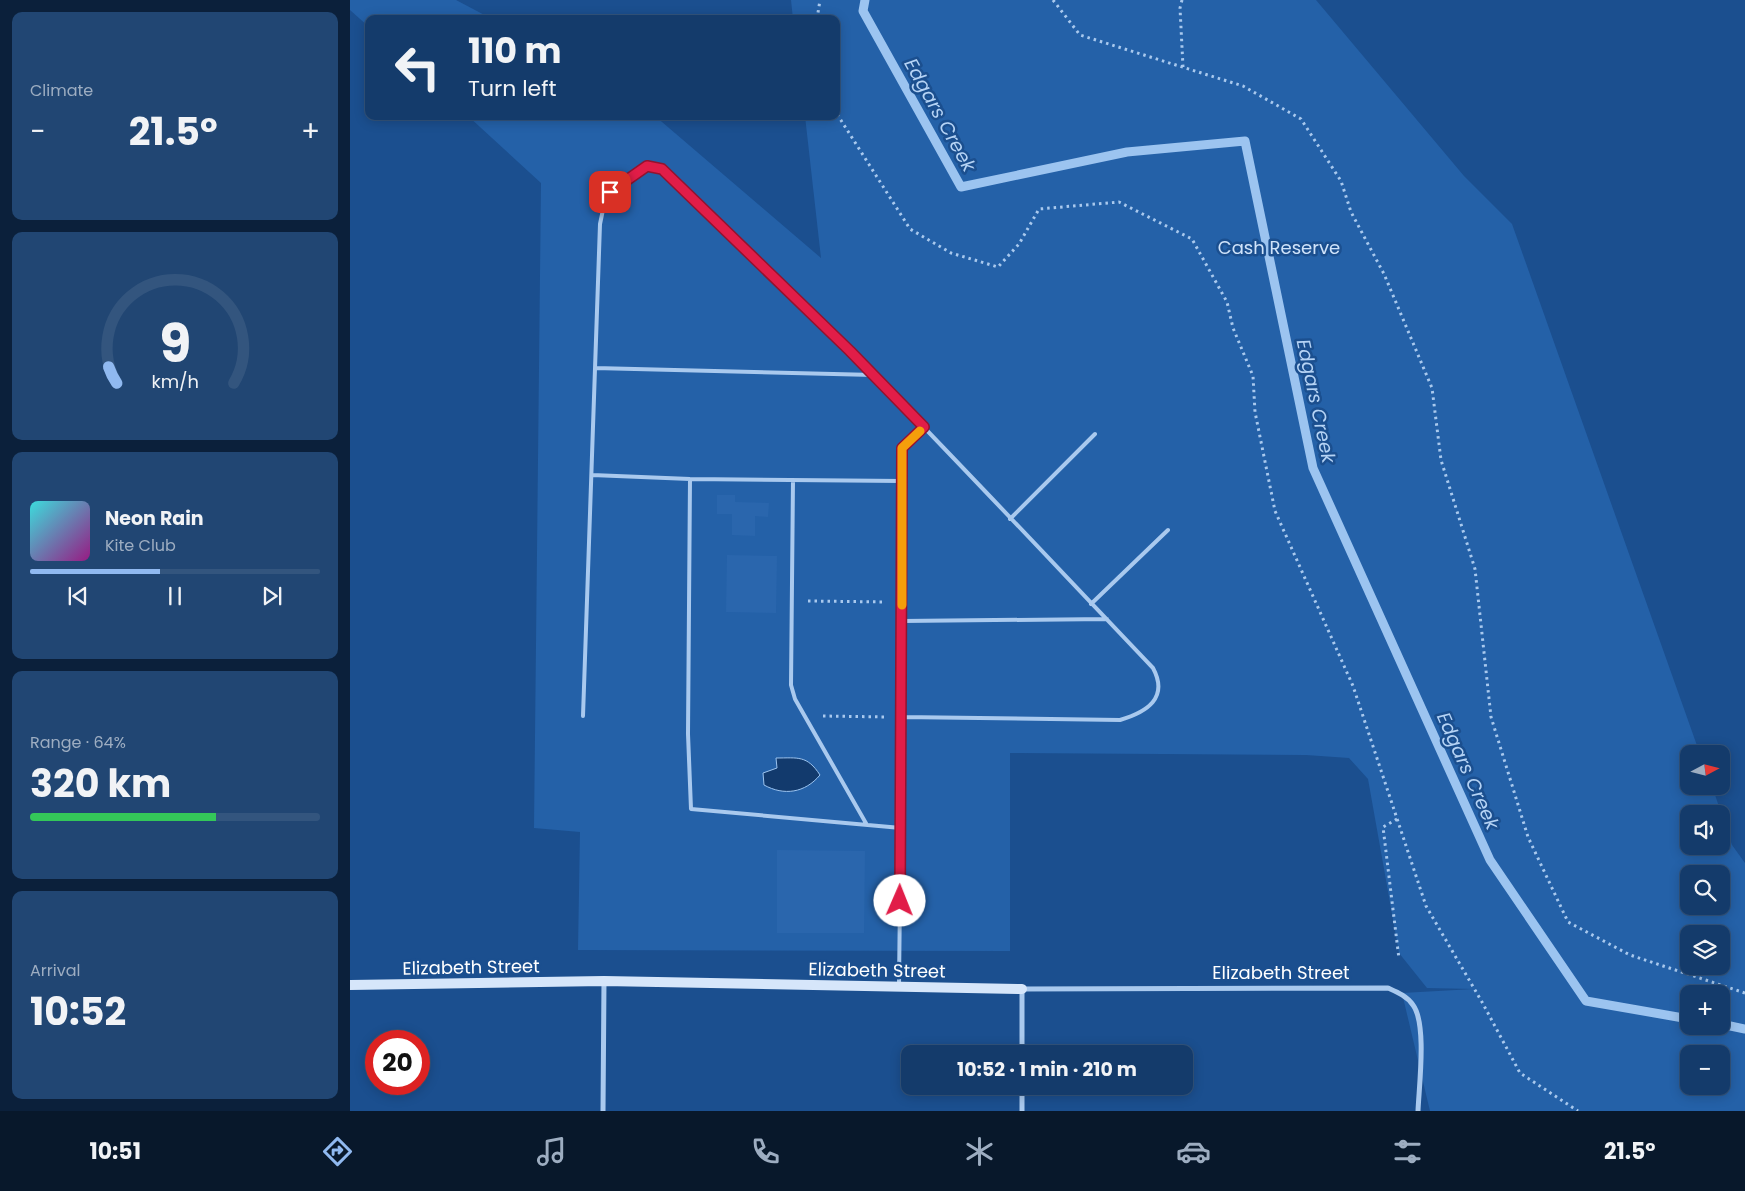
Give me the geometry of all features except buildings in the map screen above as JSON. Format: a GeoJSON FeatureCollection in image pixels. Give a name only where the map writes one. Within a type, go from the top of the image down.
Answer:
{"type":"FeatureCollection","features":[{"type":"Feature","properties":{"kind":"street","name":"Elizabeth Street"},"geometry":{"type":"LineString","coordinates":[[350,986],[604,981],[1022,989],[1388,988],[1402,994],[1413,1005],[1421,1023],[1418,1111]]}},
{"type":"Feature","properties":{"kind":"street"},"geometry":{"type":"LineString","coordinates":[[603,1111],[604,981]]}},
{"type":"Feature","properties":{"kind":"street"},"geometry":{"type":"LineString","coordinates":[[1022,989],[1022,1045]]}},
{"type":"Feature","properties":{"kind":"street"},"geometry":{"type":"LineString","coordinates":[[1022,1095],[1022,1111]]}},
{"type":"Feature","properties":{"kind":"lane"},"geometry":{"type":"LineString","coordinates":[[584,716],[600,224],[604,205],[610,192],[647,166],[662,169],[874,375],[1153,668],[1159,685],[1155,700],[1136,715],[1120,720],[902,718]]}},
{"type":"Feature","properties":{"kind":"lane"},"geometry":{"type":"LineString","coordinates":[[595,368],[874,375]]}},
{"type":"Feature","properties":{"kind":"lane"},"geometry":{"type":"LineString","coordinates":[[899,986],[902,718],[902,448],[924,427]]}},
{"type":"Feature","properties":{"kind":"lane"},"geometry":{"type":"LineString","coordinates":[[1010,519],[1095,434]]}},
{"type":"Feature","properties":{"kind":"lane"},"geometry":{"type":"LineString","coordinates":[[592,475],[690,479],[902,481]]}},
{"type":"Feature","properties":{"kind":"lane"},"geometry":{"type":"LineString","coordinates":[[690,479],[688,734],[691,809],[901,828]]}},
{"type":"Feature","properties":{"kind":"lane"},"geometry":{"type":"LineString","coordinates":[[793,480],[792,685],[795,699],[867,825]]}},
{"type":"Feature","properties":{"kind":"lane"},"geometry":{"type":"LineString","coordinates":[[1091,604],[1168,530]]}},
{"type":"Feature","properties":{"kind":"lane"},"geometry":{"type":"LineString","coordinates":[[902,621],[1106,619]]}},
{"type":"Feature","properties":{"kind":"path"},"geometry":{"type":"LineString","coordinates":[[818,15],[820,0]]}},
{"type":"Feature","properties":{"kind":"path"},"geometry":{"type":"LineString","coordinates":[[1053,0],[1080,35],[1244,86],[1301,119],[1341,180],[1351,212],[1384,274],[1432,388],[1441,460],[1474,569],[1491,718],[1528,837],[1568,922],[1630,955],[1745,993]]}},
{"type":"Feature","properties":{"kind":"path"},"geometry":{"type":"LineString","coordinates":[[1182,0],[1180,8],[1183,67]]}},
{"type":"Feature","properties":{"kind":"path"},"geometry":{"type":"LineString","coordinates":[[840,119],[910,229],[951,253],[998,267],[1019,244],[1039,209],[1119,202],[1192,239],[1227,302],[1233,328],[1253,376],[1255,412],[1275,511],[1353,686],[1426,906],[1482,1002],[1520,1073],[1578,1111]]}},
{"type":"Feature","properties":{"kind":"path"},"geometry":{"type":"LineString","coordinates":[[792,600],[902,602]]}},
{"type":"Feature","properties":{"kind":"path"},"geometry":{"type":"LineString","coordinates":[[805,716],[902,718]]}},
{"type":"Feature","properties":{"kind":"path"},"geometry":{"type":"LineString","coordinates":[[1397,819],[1383,827],[1399,958]]}},
{"type":"Feature","properties":{"kind":"green space"},"geometry":{"type":"Polygon","coordinates":[[[350,0],[456,0],[484,15],[365,15],[365,23],[350,10],[350,0]]]}},
{"type":"Feature","properties":{"kind":"green space","name":"Cash Reserve"},"geometry":{"type":"Polygon","coordinates":[[[791,0],[1316,0],[1464,176],[1512,224],[1697,745],[1680,745],[1680,795],[1715,795],[1718,805],[1680,805],[1680,855],[1730,855],[1730,839],[1745,863],[1745,1111],[1430,1111],[1402,993],[1474,989],[1427,988],[1399,953],[1368,779],[1349,758],[1306,755],[1010,753],[1010,951],[578,950],[580,832],[534,828],[541,183],[472,120],[660,120],[821,258],[805,120],[840,120],[840,15],[793,15],[791,0]]]}},
{"type":"Feature","properties":{"kind":"shaded area"},"geometry":{"type":"Polygon","coordinates":[[[776,758],[801,759],[811,764],[820,775],[808,786],[801,789],[779,791],[764,785],[763,773],[777,768],[776,758]]]}},
{"type":"Feature","properties":{"kind":"waterway","name":"Edgars Creek"},"geometry":{"type":"LineString","coordinates":[[865,0],[863,11],[961,187],[1127,152],[1245,141],[1313,468],[1490,860],[1586,1001],[1680,1017]]}},
{"type":"Feature","properties":{"kind":"waterway","name":"Edgars Creek"},"geometry":{"type":"LineString","coordinates":[[1730,1026],[1745,1029]]}},
{"type":"Feature","properties":{"kind":"slow traffic"},"geometry":{"type":"LineString","coordinates":[[902,605],[902,448],[920,431]]}},
{"type":"Feature","properties":{"kind":"route"},"geometry":{"type":"LineString","coordinates":[[610,192],[647,166],[662,169],[698,206],[850,351],[924,427],[902,448],[900,901]]}}]}
